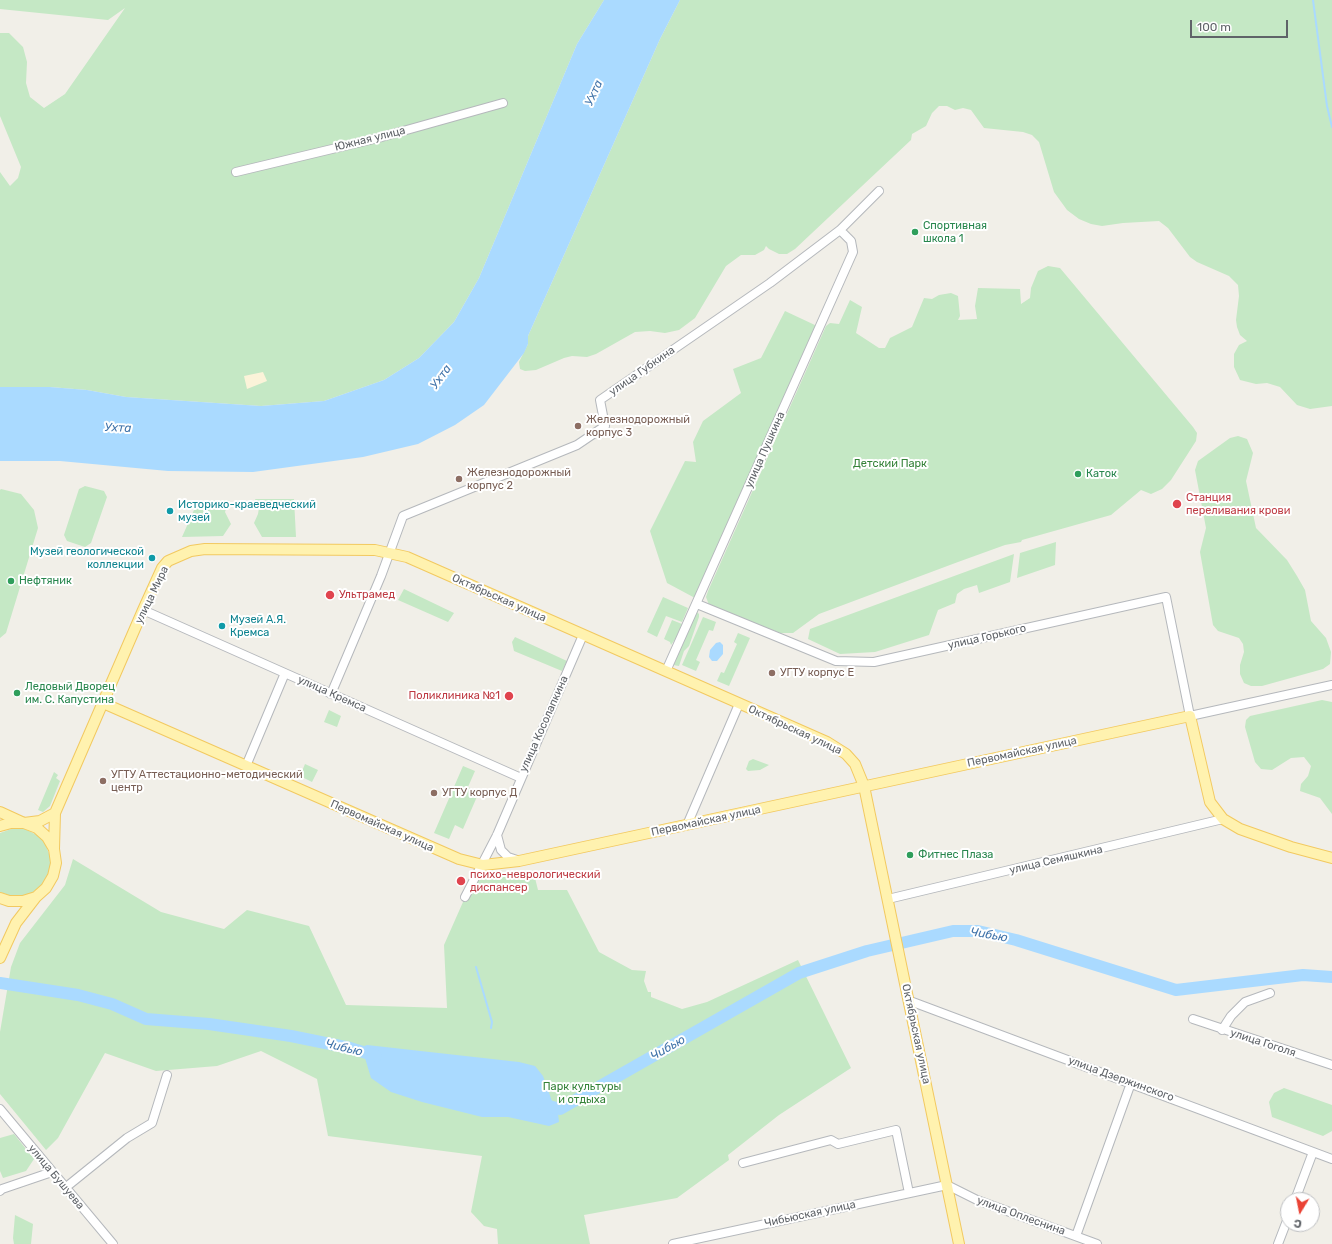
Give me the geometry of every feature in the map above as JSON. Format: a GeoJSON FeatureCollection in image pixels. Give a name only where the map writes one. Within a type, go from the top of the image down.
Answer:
{"type":"FeatureCollection","features":[{"type":"Feature","properties":{"kind":"main road","name":"улица Мира"},"geometry":{"type":"LineString","coordinates":[[0,958],[16,923],[36,897],[46,888],[53,876],[56,863],[54,849],[55,812],[143,610],[162,568],[168,561],[191,551],[297,549],[375,550],[390,552]]}},
{"type":"Feature","properties":{"kind":"main road","name":"Октябрьская улица"},"geometry":{"type":"LineString","coordinates":[[390,552],[407,557],[826,742],[846,754],[855,764],[864,786],[910,1001],[959,1244]]}},
{"type":"Feature","properties":{"kind":"main road","name":"Первомайская улица"},"geometry":{"type":"LineString","coordinates":[[103,703],[459,859],[483,865],[519,861],[1190,716]]}},
{"type":"Feature","properties":{"kind":"main road"},"geometry":{"type":"LineString","coordinates":[[1190,716],[1210,802],[1224,819],[1240,829],[1291,847],[1332,858]]}},
{"type":"Feature","properties":{"kind":"main road"},"geometry":{"type":"LineString","coordinates":[[0,812],[37,828],[47,837],[54,849]]}},
{"type":"Feature","properties":{"kind":"main road"},"geometry":{"type":"LineString","coordinates":[[0,826],[11,823],[40,821],[55,812]]}},
{"type":"Feature","properties":{"kind":"main road"},"geometry":{"type":"LineString","coordinates":[[0,898],[9,901],[23,901],[36,897]]}},
{"type":"Feature","properties":{"kind":"street","name":"Южная улица"},"geometry":{"type":"LineString","coordinates":[[236,172],[378,138],[502,102]]}},
{"type":"Feature","properties":{"kind":"street","name":"улица Губкина"},"geometry":{"type":"LineString","coordinates":[[390,552],[403,516],[577,445],[605,426],[600,400],[770,283],[840,230],[878,191]]}},
{"type":"Feature","properties":{"kind":"street","name":"улица Пушкина"},"geometry":{"type":"LineString","coordinates":[[666,671],[853,252],[851,241],[840,230]]}},
{"type":"Feature","properties":{"kind":"street"},"geometry":{"type":"LineString","coordinates":[[330,694],[390,552]]}},
{"type":"Feature","properties":{"kind":"street","name":"улица Горького"},"geometry":{"type":"LineString","coordinates":[[697,604],[836,661],[874,662],[1166,597],[1190,716]]}},
{"type":"Feature","properties":{"kind":"street","name":"улица Кремса"},"geometry":{"type":"LineString","coordinates":[[143,610],[521,778]]}},
{"type":"Feature","properties":{"kind":"street","name":"улица Косолапкина"},"geometry":{"type":"LineString","coordinates":[[464,897],[483,865],[497,835],[583,635]]}},
{"type":"Feature","properties":{"kind":"street"},"geometry":{"type":"LineString","coordinates":[[246,766],[285,673]]}},
{"type":"Feature","properties":{"kind":"street","name":"Первомайская улица"},"geometry":{"type":"LineString","coordinates":[[1190,716],[1332,685]]}},
{"type":"Feature","properties":{"kind":"street"},"geometry":{"type":"LineString","coordinates":[[687,825],[739,704]]}},
{"type":"Feature","properties":{"kind":"street","name":"улица Семяшкина"},"geometry":{"type":"LineString","coordinates":[[888,899],[1224,819]]}},
{"type":"Feature","properties":{"kind":"street"},"geometry":{"type":"LineString","coordinates":[[497,835],[501,850],[508,857],[519,861]]}},
{"type":"Feature","properties":{"kind":"street"},"geometry":{"type":"LineString","coordinates":[[1222,1030],[1231,1016],[1245,1002],[1270,993]]}},
{"type":"Feature","properties":{"kind":"street","name":"улица Дзержинского"},"geometry":{"type":"LineString","coordinates":[[910,1001],[1332,1159]]}},
{"type":"Feature","properties":{"kind":"street","name":"улица Гоголя"},"geometry":{"type":"LineString","coordinates":[[1194,1019],[1222,1030],[1332,1065]]}},
{"type":"Feature","properties":{"kind":"street"},"geometry":{"type":"LineString","coordinates":[[65,1188],[128,1138],[152,1123],[167,1075]]}},
{"type":"Feature","properties":{"kind":"street"},"geometry":{"type":"LineString","coordinates":[[1076,1236],[1131,1083]]}},
{"type":"Feature","properties":{"kind":"street","name":"улица Бушуева"},"geometry":{"type":"LineString","coordinates":[[0,1109],[113,1244]]}},
{"type":"Feature","properties":{"kind":"street"},"geometry":{"type":"LineString","coordinates":[[743,1163],[831,1140],[838,1144],[896,1130],[909,1193]]}},
{"type":"Feature","properties":{"kind":"street"},"geometry":{"type":"LineString","coordinates":[[1298,1192],[1313,1152]]}},
{"type":"Feature","properties":{"kind":"street"},"geometry":{"type":"LineString","coordinates":[[0,1191],[52,1172]]}},
{"type":"Feature","properties":{"kind":"street","name":"Чибьюская улица"},"geometry":{"type":"LineString","coordinates":[[673,1244],[947,1185]]}},
{"type":"Feature","properties":{"kind":"street","name":"улица Оплеснина"},"geometry":{"type":"LineString","coordinates":[[947,1185],[977,1200],[1097,1244]]}},
{"type":"Feature","properties":{"kind":"street"},"geometry":{"type":"LineString","coordinates":[[1278,1244],[1283,1232]]}},
{"type":"Feature","properties":{"kind":"green space"},"geometry":{"type":"Polygon","coordinates":[[[0,0],[604,0],[577,44],[479,278],[454,322],[419,358],[384,380],[324,401],[261,406],[126,397],[87,390],[50,387],[0,387],[0,172],[10,186],[18,178],[21,167],[0,116],[0,33],[9,33],[23,47],[27,62],[26,83],[30,97],[44,108],[65,94],[125,8],[108,20],[0,9],[0,0]]]}},
{"type":"Feature","properties":{"kind":"green space"},"geometry":{"type":"Polygon","coordinates":[[[680,0],[1332,0],[1332,406],[1310,409],[1297,405],[1280,387],[1267,383],[1256,384],[1240,380],[1234,367],[1234,354],[1239,345],[1247,341],[1240,335],[1237,327],[1236,320],[1239,296],[1238,285],[1229,276],[1197,262],[1190,257],[1168,228],[1159,221],[1102,226],[1091,224],[1079,219],[1067,210],[1054,192],[1039,142],[1032,135],[1023,132],[984,128],[971,110],[963,108],[955,110],[947,106],[939,106],[932,113],[926,126],[912,134],[911,140],[795,249],[787,254],[779,254],[766,246],[764,250],[755,255],[741,255],[726,266],[695,318],[679,330],[665,333],[650,331],[635,332],[596,354],[587,357],[572,356],[564,358],[536,370],[525,371],[520,369],[519,362],[528,344],[528,336],[660,39],[680,0]]]}},
{"type":"Feature","properties":{"kind":"green space","name":"Детский Парк"},"geometry":{"type":"Polygon","coordinates":[[[1048,266],[1060,268],[1197,433],[1196,441],[1171,480],[1162,489],[1151,494],[1141,490],[1111,515],[1022,540],[1021,542],[1005,545],[819,614],[793,633],[780,633],[709,605],[706,597],[708,591],[826,326],[830,323],[839,324],[850,300],[862,307],[856,333],[879,348],[885,348],[890,338],[912,327],[924,298],[932,299],[939,295],[951,293],[958,296],[960,316],[958,320],[977,319],[975,306],[978,288],[1020,289],[1021,304],[1030,298],[1031,288],[1038,271],[1048,266]]]}},
{"type":"Feature","properties":{"kind":"green space"},"geometry":{"type":"Polygon","coordinates":[[[785,311],[817,326],[695,598],[667,583],[650,531],[685,461],[696,462],[693,442],[703,421],[741,393],[733,369],[761,358],[785,311]]]}},
{"type":"Feature","properties":{"kind":"green space"},"geometry":{"type":"Polygon","coordinates":[[[1238,436],[1247,439],[1253,453],[1246,481],[1256,528],[1287,560],[1297,576],[1305,590],[1311,621],[1326,638],[1331,652],[1330,664],[1323,669],[1262,686],[1251,686],[1244,683],[1240,674],[1240,665],[1244,652],[1243,644],[1239,638],[1218,631],[1213,625],[1200,552],[1206,528],[1195,470],[1198,461],[1230,438],[1238,436]]]}},
{"type":"Feature","properties":{"kind":"green space","name":"Нефтяник"},"geometry":{"type":"Polygon","coordinates":[[[85,486],[104,491],[107,497],[91,543],[85,547],[67,541],[64,535],[79,489],[85,486]]]}},
{"type":"Feature","properties":{"kind":"green space","name":"Нефтяник"},"geometry":{"type":"Polygon","coordinates":[[[0,490],[21,494],[34,510],[38,528],[6,633],[0,638],[0,490]]]}},
{"type":"Feature","properties":{"kind":"green space"},"geometry":{"type":"Polygon","coordinates":[[[255,499],[294,499],[296,537],[262,537],[254,523],[259,508],[255,499]]]}},
{"type":"Feature","properties":{"kind":"green space"},"geometry":{"type":"Polygon","coordinates":[[[229,500],[225,512],[231,524],[223,536],[182,537],[198,501],[229,500]]]}},
{"type":"Feature","properties":{"kind":"green space"},"geometry":{"type":"Polygon","coordinates":[[[1056,542],[1055,565],[1017,578],[1020,553],[1056,542]]]}},
{"type":"Feature","properties":{"kind":"green space"},"geometry":{"type":"Polygon","coordinates":[[[1014,554],[1010,582],[979,593],[977,585],[964,589],[957,594],[955,603],[938,610],[929,635],[875,652],[840,654],[808,639],[810,629],[1014,554]]]}},
{"type":"Feature","properties":{"kind":"green space"},"geometry":{"type":"Polygon","coordinates":[[[404,589],[454,613],[448,622],[398,600],[404,589]]]}},
{"type":"Feature","properties":{"kind":"green space"},"geometry":{"type":"Polygon","coordinates":[[[663,597],[688,608],[682,622],[666,616],[657,637],[647,632],[663,597]]]}},
{"type":"Feature","properties":{"kind":"green space"},"geometry":{"type":"Polygon","coordinates":[[[697,612],[699,617],[689,646],[684,651],[679,666],[673,665],[672,663],[697,612]]]}},
{"type":"Feature","properties":{"kind":"green space"},"geometry":{"type":"Polygon","coordinates":[[[703,617],[716,622],[713,631],[709,630],[696,660],[700,662],[696,671],[682,665],[703,617]]]}},
{"type":"Feature","properties":{"kind":"green space"},"geometry":{"type":"Polygon","coordinates":[[[672,620],[682,624],[671,645],[670,642],[664,639],[672,620]]]}},
{"type":"Feature","properties":{"kind":"green space"},"geometry":{"type":"Polygon","coordinates":[[[738,633],[750,638],[729,686],[717,681],[721,672],[724,673],[737,644],[734,642],[738,633]]]}},
{"type":"Feature","properties":{"kind":"green space"},"geometry":{"type":"Polygon","coordinates":[[[515,637],[567,661],[562,671],[514,651],[512,642],[515,637]]]}},
{"type":"Feature","properties":{"kind":"green space"},"geometry":{"type":"Polygon","coordinates":[[[1322,700],[1332,702],[1332,814],[1320,798],[1300,791],[1301,784],[1308,776],[1311,766],[1304,757],[1291,758],[1272,770],[1261,769],[1255,762],[1245,727],[1246,720],[1250,716],[1322,700]]]}},
{"type":"Feature","properties":{"kind":"green space"},"geometry":{"type":"Polygon","coordinates":[[[329,710],[341,716],[337,727],[324,722],[329,710]]]}},
{"type":"Feature","properties":{"kind":"green space"},"geometry":{"type":"Polygon","coordinates":[[[753,759],[769,765],[760,770],[748,771],[746,769],[749,761],[753,759]]]}},
{"type":"Feature","properties":{"kind":"green space"},"geometry":{"type":"Polygon","coordinates":[[[305,764],[318,770],[312,782],[300,776],[305,764]]]}},
{"type":"Feature","properties":{"kind":"green space"},"geometry":{"type":"Polygon","coordinates":[[[463,766],[475,771],[468,787],[479,792],[463,829],[455,825],[449,839],[434,833],[463,766]]]}},
{"type":"Feature","properties":{"kind":"green space"},"geometry":{"type":"Polygon","coordinates":[[[54,772],[58,775],[56,778],[60,781],[50,806],[43,812],[38,810],[54,772]]]}},
{"type":"Feature","properties":{"kind":"green space"},"geometry":{"type":"Polygon","coordinates":[[[14,828],[23,828],[39,836],[45,843],[51,859],[51,868],[44,884],[29,895],[11,896],[0,892],[0,833],[14,828]]]}},
{"type":"Feature","properties":{"kind":"green space","name":"Парк культуры и отдыха"},"geometry":{"type":"Polygon","coordinates":[[[73,859],[161,912],[224,929],[247,910],[309,926],[346,1005],[447,1008],[444,945],[463,902],[477,881],[486,878],[534,874],[538,890],[567,890],[599,952],[632,970],[646,971],[644,981],[648,992],[651,992],[651,997],[682,1009],[707,1002],[798,960],[851,1068],[779,1115],[728,1155],[729,1160],[677,1198],[584,1215],[590,1244],[498,1244],[497,1229],[484,1226],[471,1212],[482,1156],[328,1136],[317,1079],[261,1051],[217,1066],[156,1071],[105,1053],[58,1138],[46,1150],[0,1094],[0,1032],[11,967],[20,943],[65,885],[73,859]]]}},
{"type":"Feature","properties":{"kind":"green space"},"geometry":{"type":"Polygon","coordinates":[[[1284,1088],[1332,1105],[1332,1131],[1323,1136],[1272,1117],[1269,1102],[1274,1093],[1284,1088]]]}},
{"type":"Feature","properties":{"kind":"green space"},"geometry":{"type":"Polygon","coordinates":[[[14,1134],[34,1159],[26,1171],[3,1178],[0,1171],[0,1138],[14,1134]]]}},
{"type":"Feature","properties":{"kind":"green space"},"geometry":{"type":"Polygon","coordinates":[[[15,1215],[33,1224],[31,1244],[14,1244],[13,1238],[15,1215]]]}},
{"type":"Feature","properties":{"kind":"sand"},"geometry":{"type":"Polygon","coordinates":[[[263,372],[267,381],[247,389],[244,376],[263,372]]]}},
{"type":"Feature","properties":{"kind":"water","name":"Ухта"},"geometry":{"type":"Polygon","coordinates":[[[604,0],[680,0],[660,39],[528,336],[528,344],[524,353],[484,405],[455,425],[418,444],[363,457],[253,472],[168,471],[60,461],[0,461],[0,387],[50,387],[87,390],[126,397],[261,406],[324,401],[384,380],[419,358],[454,322],[479,278],[577,44],[604,0]]]}},
{"type":"Feature","properties":{"kind":"water"},"geometry":{"type":"Polygon","coordinates":[[[720,642],[723,645],[723,654],[717,661],[712,661],[709,657],[710,650],[716,643],[720,642]]]}},
{"type":"Feature","properties":{"kind":"water"},"geometry":{"type":"Polygon","coordinates":[[[367,1045],[519,1062],[535,1066],[543,1076],[553,1104],[557,1104],[559,1122],[549,1126],[508,1117],[482,1117],[422,1102],[391,1092],[371,1078],[365,1058],[361,1056],[362,1047],[367,1045]]]}},
{"type":"Feature","properties":{"kind":"waterway"},"geometry":{"type":"LineString","coordinates":[[1313,0],[1327,106],[1332,127]]}},
{"type":"Feature","properties":{"kind":"waterway","name":"Чибью"},"geometry":{"type":"LineString","coordinates":[[542,1104],[560,1109],[799,973],[867,951],[953,931],[978,931],[1016,940],[1176,990],[1303,975],[1332,977]]}},
{"type":"Feature","properties":{"kind":"waterway"},"geometry":{"type":"LineString","coordinates":[[476,967],[492,1022],[491,1028]]}},
{"type":"Feature","properties":{"kind":"waterway","name":"Чибью"},"geometry":{"type":"LineString","coordinates":[[0,983],[78,995],[112,1004],[146,1019],[209,1024],[291,1036],[350,1048],[376,1056]]}},
{"type":"Feature","properties":{"kind":"place","name":"Спортивная школа 1"},"geometry":{"type":"Point","coordinates":[915,232]}},
{"type":"Feature","properties":{"kind":"place","name":"Железнодорожный корпус 3"},"geometry":{"type":"Point","coordinates":[578,426]}},
{"type":"Feature","properties":{"kind":"place","name":"Каток"},"geometry":{"type":"Point","coordinates":[1078,474]}},
{"type":"Feature","properties":{"kind":"place","name":"Железнодорожный корпус 2"},"geometry":{"type":"Point","coordinates":[459,479]}},
{"type":"Feature","properties":{"kind":"place","name":"Станция переливания крови"},"geometry":{"type":"Point","coordinates":[1177,504]}},
{"type":"Feature","properties":{"kind":"place","name":"Историко-краеведческий музей"},"geometry":{"type":"Point","coordinates":[170,511]}},
{"type":"Feature","properties":{"kind":"place","name":"Музей геологической коллекции"},"geometry":{"type":"Point","coordinates":[152,558]}},
{"type":"Feature","properties":{"kind":"place","name":"Нефтяник"},"geometry":{"type":"Point","coordinates":[11,581]}},
{"type":"Feature","properties":{"kind":"place","name":"Ультрамед"},"geometry":{"type":"Point","coordinates":[330,595]}},
{"type":"Feature","properties":{"kind":"place","name":"Музей А.Я. Кремса"},"geometry":{"type":"Point","coordinates":[222,626]}},
{"type":"Feature","properties":{"kind":"place","name":"УГТУ корпус Е"},"geometry":{"type":"Point","coordinates":[772,673]}},
{"type":"Feature","properties":{"kind":"place","name":"Ледовый Дворец им. С. Капустина"},"geometry":{"type":"Point","coordinates":[17,693]}},
{"type":"Feature","properties":{"kind":"place","name":"Поликлиника №1"},"geometry":{"type":"Point","coordinates":[509,696]}},
{"type":"Feature","properties":{"kind":"place","name":"УГТУ Аттестационно-методический центр"},"geometry":{"type":"Point","coordinates":[103,781]}},
{"type":"Feature","properties":{"kind":"place","name":"УГТУ корпус Д"},"geometry":{"type":"Point","coordinates":[434,793]}},
{"type":"Feature","properties":{"kind":"place","name":"Фитнес Плаза"},"geometry":{"type":"Point","coordinates":[910,855]}},
{"type":"Feature","properties":{"kind":"place","name":"психо-неврологический диспансер"},"geometry":{"type":"Point","coordinates":[461,881]}}]}
